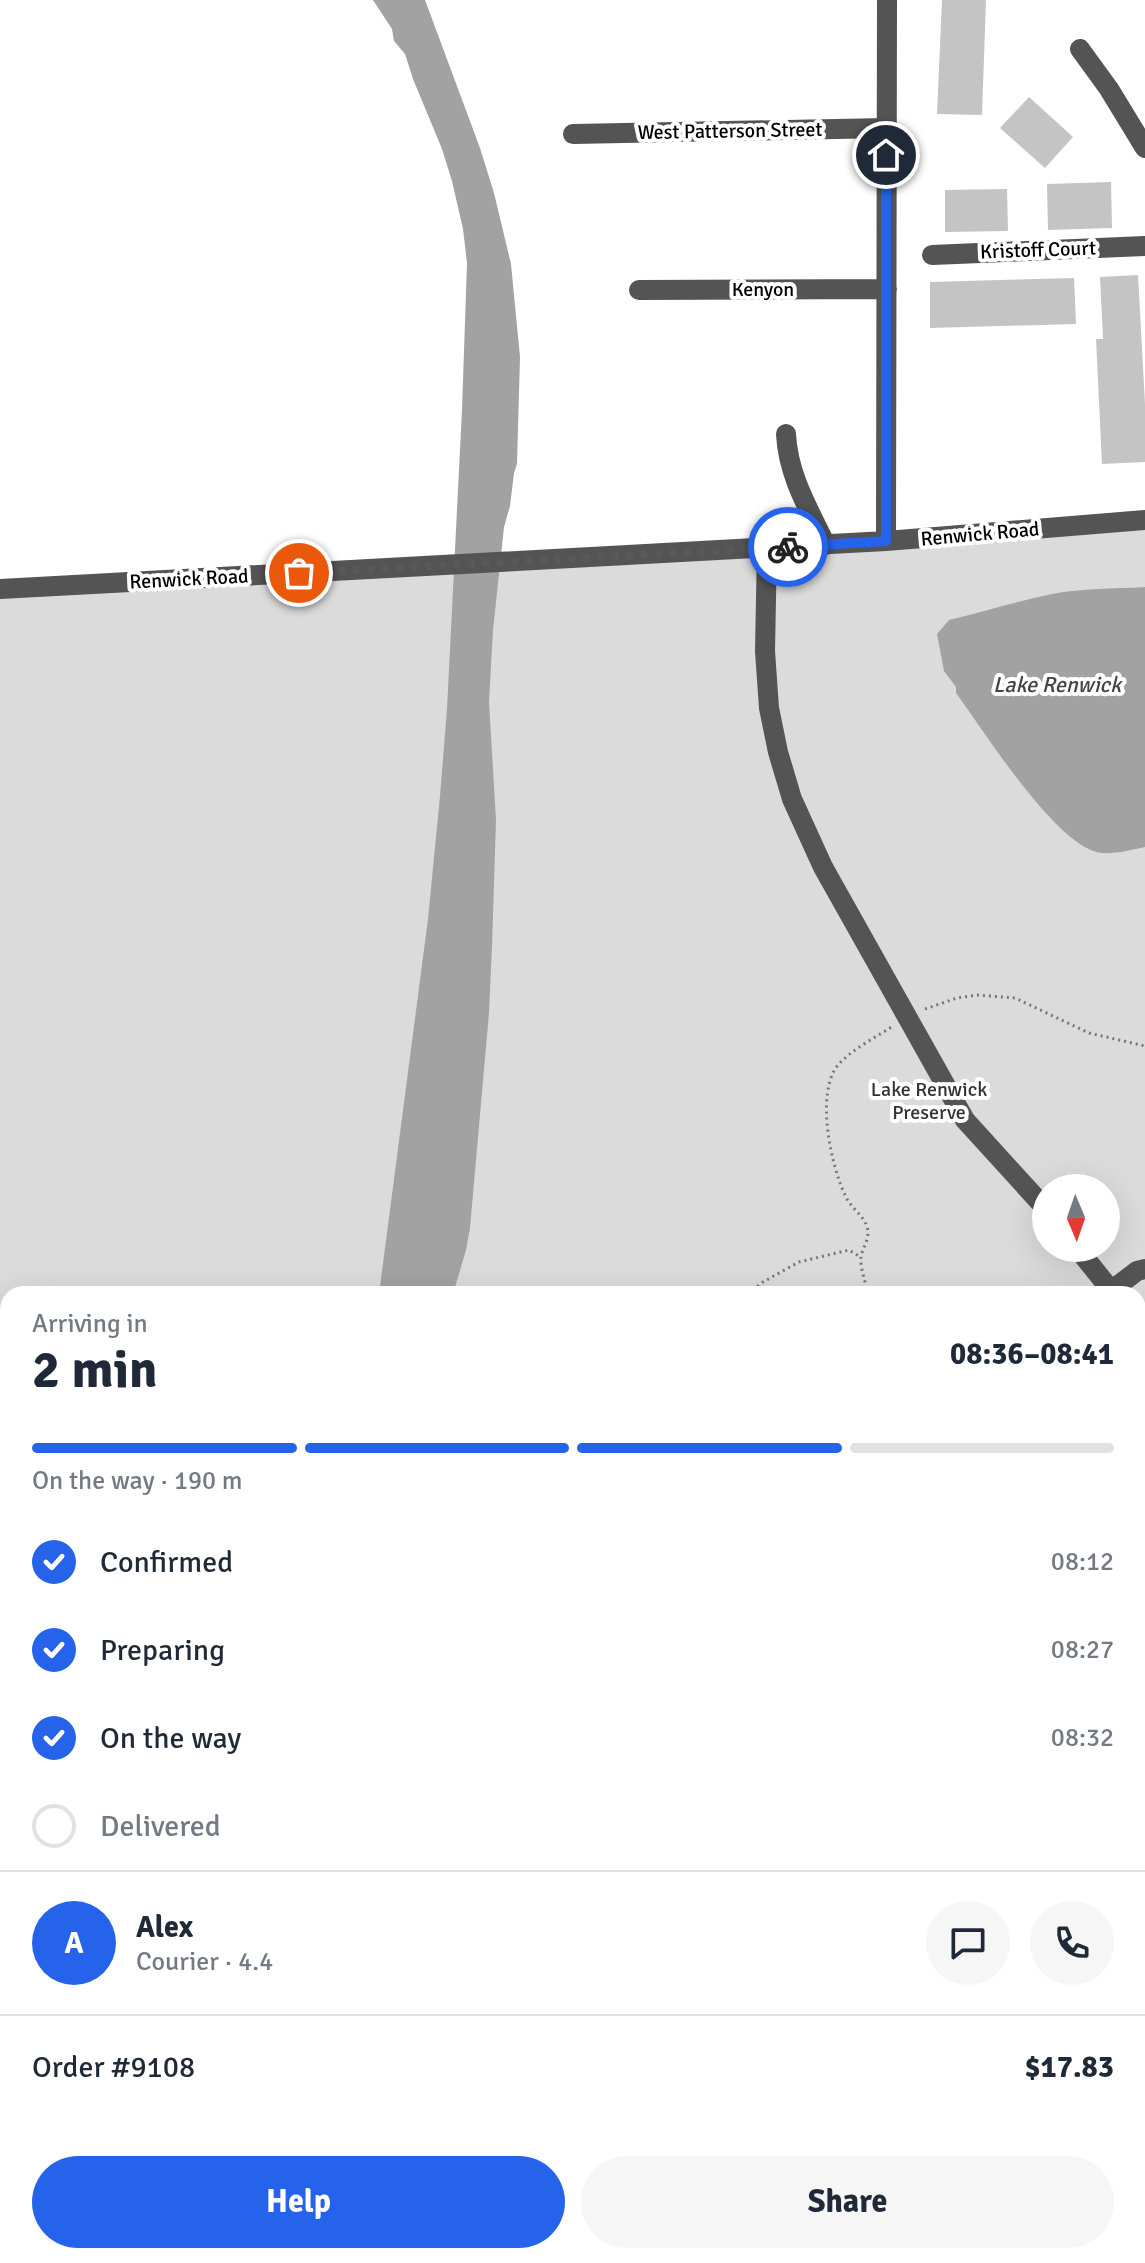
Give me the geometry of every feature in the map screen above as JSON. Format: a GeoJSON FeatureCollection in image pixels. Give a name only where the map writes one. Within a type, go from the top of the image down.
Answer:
{"type":"FeatureCollection","features":[{"type":"Feature","properties":{"kind":"street"},"geometry":{"type":"LineString","coordinates":[[886,541],[887,0]]}},
{"type":"Feature","properties":{"kind":"street"},"geometry":{"type":"LineString","coordinates":[[1080,49],[1145,148]]}},
{"type":"Feature","properties":{"kind":"street","name":"West Patterson Street"},"geometry":{"type":"LineString","coordinates":[[573,134],[886,128]]}},
{"type":"Feature","properties":{"kind":"street","name":"Kristoff Court"},"geometry":{"type":"LineString","coordinates":[[932,255],[1145,246]]}},
{"type":"Feature","properties":{"kind":"street","name":"Kenyon"},"geometry":{"type":"LineString","coordinates":[[639,290],[887,289]]}},
{"type":"Feature","properties":{"kind":"street"},"geometry":{"type":"LineString","coordinates":[[786,434],[793,474],[826,545]]}},
{"type":"Feature","properties":{"kind":"street","name":"Renwick Road"},"geometry":{"type":"LineString","coordinates":[[0,589],[826,545],[1145,520]]}},
{"type":"Feature","properties":{"kind":"street"},"geometry":{"type":"LineString","coordinates":[[767,548],[765,651],[769,708],[792,799],[823,867],[965,1120],[1032,1194]]}},
{"type":"Feature","properties":{"kind":"street"},"geometry":{"type":"LineString","coordinates":[[1088,1262],[1108,1286]]}},
{"type":"Feature","properties":{"kind":"street"},"geometry":{"type":"LineString","coordinates":[[1120,1286],[1137,1271],[1145,1269]]}},
{"type":"Feature","properties":{"kind":"path"},"geometry":{"type":"LineString","coordinates":[[866,1286],[861,1257],[868,1235],[867,1227],[846,1198],[825,1113],[829,1078],[852,1052],[907,1017],[957,998],[995,996],[1015,998],[1089,1033],[1145,1046]]}},
{"type":"Feature","properties":{"kind":"path"},"geometry":{"type":"LineString","coordinates":[[758,1286],[799,1262],[849,1250],[861,1257]]}},
{"type":"Feature","properties":{"kind":"green space","name":"Lake Renwick Preserve"},"geometry":{"type":"Polygon","coordinates":[[[1145,528],[1145,1286],[0,1286],[0,588],[1145,528]]]}},
{"type":"Feature","properties":{"kind":"water"},"geometry":{"type":"Polygon","coordinates":[[[373,0],[425,0],[494,193],[511,264],[520,357],[517,464],[504,527],[489,702],[496,820],[489,1013],[470,1228],[455,1286],[380,1286],[428,919],[440,796],[447,709],[467,263],[463,229],[442,149],[405,54],[394,41],[392,29],[373,0]]]}},
{"type":"Feature","properties":{"kind":"water","name":"Lake Renwick"},"geometry":{"type":"Polygon","coordinates":[[[1145,587],[1145,847],[1102,853],[1084,847],[1064,832],[1002,759],[944,671],[937,634],[949,620],[1039,597],[1075,591],[1145,587]]]}},
{"type":"Feature","properties":{"kind":"building"},"geometry":{"type":"Polygon","coordinates":[[[942,0],[986,0],[982,115],[937,114],[942,0]]]}},
{"type":"Feature","properties":{"kind":"building"},"geometry":{"type":"Polygon","coordinates":[[[1029,97],[1073,137],[1045,168],[1000,128],[1029,97]]]}},
{"type":"Feature","properties":{"kind":"building"},"geometry":{"type":"Polygon","coordinates":[[[1111,182],[1112,228],[1048,230],[1047,184],[1111,182]]]}},
{"type":"Feature","properties":{"kind":"building"},"geometry":{"type":"Polygon","coordinates":[[[1007,189],[1008,231],[945,232],[945,190],[1007,189]]]}},
{"type":"Feature","properties":{"kind":"building"},"geometry":{"type":"Polygon","coordinates":[[[1138,275],[1145,462],[1102,464],[1096,339],[1103,339],[1100,277],[1138,275]]]}},
{"type":"Feature","properties":{"kind":"building"},"geometry":{"type":"Polygon","coordinates":[[[1074,278],[1076,324],[930,328],[930,282],[1074,278]]]}},
{"type":"Feature","properties":{"kind":"way so far"},"geometry":{"type":"LineString","coordinates":[[299,573],[788,547]]}},
{"type":"Feature","properties":{"kind":"route"},"geometry":{"type":"LineString","coordinates":[[788,547],[886,541],[886,155]]}}]}
